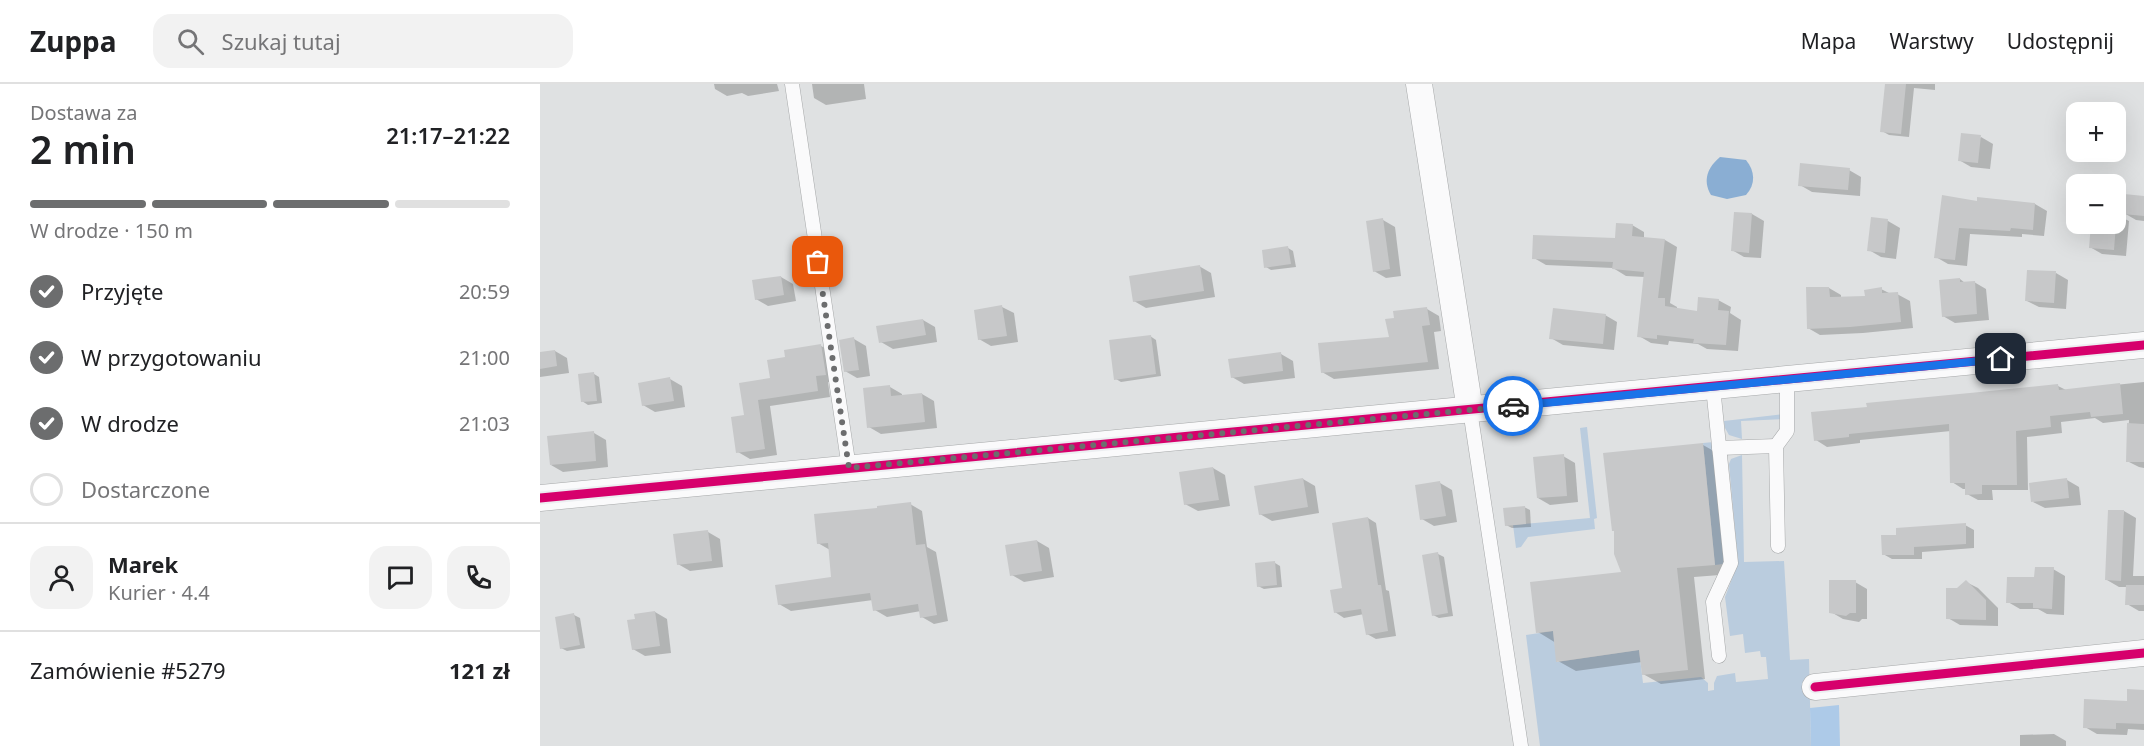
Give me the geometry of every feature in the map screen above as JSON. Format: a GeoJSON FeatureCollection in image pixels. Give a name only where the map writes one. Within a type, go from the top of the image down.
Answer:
{"type":"FeatureCollection","features":[{"type":"Feature","properties":{"kind":"street"},"geometry":{"type":"LineString","coordinates":[[1419,84],[1470,410]]}},
{"type":"Feature","properties":{"kind":"street"},"geometry":{"type":"LineString","coordinates":[[540,498],[2144,345]]}},
{"type":"Feature","properties":{"kind":"street"},"geometry":{"type":"LineString","coordinates":[[1815,687],[2144,653]]}},
{"type":"Feature","properties":{"kind":"lane"},"geometry":{"type":"LineString","coordinates":[[792,84],[849,468]]}},
{"type":"Feature","properties":{"kind":"lane"},"geometry":{"type":"LineString","coordinates":[[1778,546],[1776,446],[1787,431],[1787,380]]}},
{"type":"Feature","properties":{"kind":"lane"},"geometry":{"type":"LineString","coordinates":[[1713,387],[1731,563],[1713,602],[1719,656]]}},
{"type":"Feature","properties":{"kind":"lane"},"geometry":{"type":"LineString","coordinates":[[1470,410],[1521,746]]}},
{"type":"Feature","properties":{"kind":"lane"},"geometry":{"type":"LineString","coordinates":[[1719,447],[1776,446]]}},
{"type":"Feature","properties":{"kind":"shaded area"},"geometry":{"type":"Polygon","coordinates":[[[1720,157],[1746,160],[1749,164],[1753,173],[1753,182],[1746,195],[1727,199],[1711,195],[1707,184],[1708,174],[1712,165],[1720,157]]]}},
{"type":"Feature","properties":{"kind":"shaded area"},"geometry":{"type":"Polygon","coordinates":[[[1784,414],[1784,419],[1741,421],[1742,439],[1729,435],[1725,428],[1724,421],[1784,414]]]}},
{"type":"Feature","properties":{"kind":"shaded area"},"geometry":{"type":"Polygon","coordinates":[[[1587,427],[1597,518],[1594,519],[1595,529],[1528,537],[1521,547],[1516,548],[1513,525],[1590,518],[1580,428],[1587,427]]]}},
{"type":"Feature","properties":{"kind":"shaded area"},"geometry":{"type":"Polygon","coordinates":[[[1714,442],[1726,558],[1723,564],[1715,565],[1703,443],[1714,442]]]}},
{"type":"Feature","properties":{"kind":"shaded area"},"geometry":{"type":"Polygon","coordinates":[[[1742,455],[1744,562],[1784,561],[1790,660],[1809,659],[1811,746],[1540,746],[1526,635],[1553,631],[1557,662],[1639,650],[1643,683],[1701,677],[1708,683],[1708,691],[1714,690],[1717,676],[1735,673],[1736,682],[1768,679],[1766,657],[1761,657],[1760,651],[1745,653],[1743,634],[1730,636],[1725,597],[1738,563],[1729,464],[1731,459],[1742,455]]]}},
{"type":"Feature","properties":{"kind":"shaded area"},"geometry":{"type":"Polygon","coordinates":[[[1839,705],[1840,746],[1811,746],[1810,708],[1839,705]]]}},
{"type":"Feature","properties":{"kind":"building"},"geometry":{"type":"Polygon","coordinates":[[[1885,84],[1906,84],[1901,134],[1880,132],[1885,84]]]}},
{"type":"Feature","properties":{"kind":"building"},"geometry":{"type":"Polygon","coordinates":[[[1961,133],[1981,135],[1978,163],[1958,161],[1961,133]]]}},
{"type":"Feature","properties":{"kind":"building"},"geometry":{"type":"Polygon","coordinates":[[[1800,163],[1850,168],[1848,190],[1798,186],[1800,163]]]}},
{"type":"Feature","properties":{"kind":"building"},"geometry":{"type":"Polygon","coordinates":[[[2126,194],[2144,196],[2144,216],[2126,214],[2126,194]]]}},
{"type":"Feature","properties":{"kind":"building"},"geometry":{"type":"Polygon","coordinates":[[[1942,195],[1977,201],[1977,197],[2035,203],[2033,230],[1959,228],[1955,260],[1934,258],[1942,195]]]}},
{"type":"Feature","properties":{"kind":"building"},"geometry":{"type":"Polygon","coordinates":[[[1734,212],[1752,213],[1749,253],[1731,251],[1734,212]]]}},
{"type":"Feature","properties":{"kind":"building"},"geometry":{"type":"Polygon","coordinates":[[[1871,217],[1888,219],[1885,253],[1867,251],[1871,217]]]}},
{"type":"Feature","properties":{"kind":"building"},"geometry":{"type":"Polygon","coordinates":[[[1383,218],[1390,269],[1373,272],[1366,221],[1383,218]]]}},
{"type":"Feature","properties":{"kind":"building"},"geometry":{"type":"Polygon","coordinates":[[[1616,223],[1633,224],[1632,236],[1665,239],[1658,298],[1665,298],[1665,306],[1697,311],[1698,297],[1719,299],[1718,310],[1729,311],[1726,345],[1693,343],[1694,339],[1657,335],[1657,339],[1637,337],[1644,272],[1612,269],[1613,262],[1532,259],[1533,235],[1615,238],[1616,223]]]}},
{"type":"Feature","properties":{"kind":"building"},"geometry":{"type":"Polygon","coordinates":[[[2090,234],[2115,234],[2114,250],[2089,248],[2090,234]]]}},
{"type":"Feature","properties":{"kind":"building"},"geometry":{"type":"Polygon","coordinates":[[[1288,246],[1291,264],[1264,268],[1262,250],[1288,246]]]}},
{"type":"Feature","properties":{"kind":"building"},"geometry":{"type":"Polygon","coordinates":[[[1200,265],[1204,291],[1133,302],[1129,276],[1200,265]]]}},
{"type":"Feature","properties":{"kind":"building"},"geometry":{"type":"Polygon","coordinates":[[[2027,270],[2056,271],[2054,303],[2025,301],[2027,270]]]}},
{"type":"Feature","properties":{"kind":"building"},"geometry":{"type":"Polygon","coordinates":[[[781,276],[784,295],[755,300],[752,280],[781,276]]]}},
{"type":"Feature","properties":{"kind":"building"},"geometry":{"type":"Polygon","coordinates":[[[1960,278],[1960,282],[1975,281],[1977,314],[1942,317],[1939,280],[1960,278]]]}},
{"type":"Feature","properties":{"kind":"building"},"geometry":{"type":"Polygon","coordinates":[[[1806,287],[1829,287],[1830,297],[1865,296],[1864,290],[1882,287],[1882,293],[1898,292],[1901,322],[1807,329],[1806,287]]]}},
{"type":"Feature","properties":{"kind":"building"},"geometry":{"type":"Polygon","coordinates":[[[1002,305],[1007,336],[978,340],[974,310],[1002,305]]]}},
{"type":"Feature","properties":{"kind":"building"},"geometry":{"type":"Polygon","coordinates":[[[1427,307],[1430,325],[1422,326],[1428,362],[1321,373],[1318,343],[1389,337],[1385,319],[1394,318],[1393,311],[1427,307]]]}},
{"type":"Feature","properties":{"kind":"building"},"geometry":{"type":"Polygon","coordinates":[[[1553,308],[1606,314],[1603,344],[1549,339],[1553,308]]]}},
{"type":"Feature","properties":{"kind":"building"},"geometry":{"type":"Polygon","coordinates":[[[923,319],[926,335],[879,343],[876,326],[923,319]]]}},
{"type":"Feature","properties":{"kind":"building"},"geometry":{"type":"Polygon","coordinates":[[[1151,335],[1156,374],[1114,380],[1109,340],[1151,335]]]}},
{"type":"Feature","properties":{"kind":"building"},"geometry":{"type":"Polygon","coordinates":[[[854,337],[859,370],[844,372],[839,340],[854,337]]]}},
{"type":"Feature","properties":{"kind":"building"},"geometry":{"type":"Polygon","coordinates":[[[821,344],[826,375],[816,376],[818,391],[758,400],[765,449],[736,453],[731,417],[744,415],[739,383],[770,378],[767,360],[785,357],[784,350],[821,344]]]}},
{"type":"Feature","properties":{"kind":"building"},"geometry":{"type":"Polygon","coordinates":[[[555,350],[557,366],[540,369],[540,352],[555,350]]]}},
{"type":"Feature","properties":{"kind":"building"},"geometry":{"type":"Polygon","coordinates":[[[1281,352],[1283,371],[1231,378],[1228,359],[1281,352]]]}},
{"type":"Feature","properties":{"kind":"building"},"geometry":{"type":"Polygon","coordinates":[[[594,372],[597,401],[581,402],[578,374],[594,372]]]}},
{"type":"Feature","properties":{"kind":"building"},"geometry":{"type":"Polygon","coordinates":[[[670,377],[674,401],[642,406],[638,383],[670,377]]]}},
{"type":"Feature","properties":{"kind":"building"},"geometry":{"type":"Polygon","coordinates":[[[2120,383],[2123,414],[2091,417],[2090,412],[2050,416],[2051,427],[2016,431],[2017,485],[1982,485],[1982,494],[1965,495],[1965,483],[1950,483],[1949,424],[1849,434],[1849,437],[1814,441],[1811,412],[1867,407],[1866,403],[2058,384],[2059,390],[2120,383]]]}},
{"type":"Feature","properties":{"kind":"building"},"geometry":{"type":"Polygon","coordinates":[[[890,385],[891,396],[922,393],[925,422],[867,428],[863,388],[890,385]]]}},
{"type":"Feature","properties":{"kind":"building"},"geometry":{"type":"Polygon","coordinates":[[[2127,423],[2144,424],[2144,462],[2126,462],[2127,423]]]}},
{"type":"Feature","properties":{"kind":"building"},"geometry":{"type":"Polygon","coordinates":[[[594,431],[596,461],[550,465],[547,436],[594,431]]]}},
{"type":"Feature","properties":{"kind":"building"},"geometry":{"type":"Polygon","coordinates":[[[1703,443],[1715,565],[1677,568],[1688,670],[1642,675],[1639,650],[1556,662],[1553,631],[1536,633],[1530,582],[1621,572],[1614,554],[1614,531],[1612,531],[1603,453],[1703,443]]]}},
{"type":"Feature","properties":{"kind":"building"},"geometry":{"type":"Polygon","coordinates":[[[1564,454],[1567,496],[1537,498],[1533,457],[1564,454]]]}},
{"type":"Feature","properties":{"kind":"building"},"geometry":{"type":"Polygon","coordinates":[[[1213,467],[1219,500],[1184,505],[1179,472],[1213,467]]]}},
{"type":"Feature","properties":{"kind":"building"},"geometry":{"type":"Polygon","coordinates":[[[1303,478],[1308,507],[1259,515],[1254,486],[1303,478]]]}},
{"type":"Feature","properties":{"kind":"building"},"geometry":{"type":"Polygon","coordinates":[[[2067,478],[2069,498],[2031,502],[2029,483],[2067,478]]]}},
{"type":"Feature","properties":{"kind":"building"},"geometry":{"type":"Polygon","coordinates":[[[1440,481],[1446,516],[1420,520],[1415,485],[1440,481]]]}},
{"type":"Feature","properties":{"kind":"building"},"geometry":{"type":"Polygon","coordinates":[[[911,502],[916,545],[925,544],[937,615],[920,618],[918,604],[873,611],[870,593],[778,605],[775,585],[831,577],[828,543],[817,544],[814,514],[911,502]]]}},
{"type":"Feature","properties":{"kind":"building"},"geometry":{"type":"Polygon","coordinates":[[[1525,506],[1526,524],[1505,526],[1503,508],[1525,506]]]}},
{"type":"Feature","properties":{"kind":"building"},"geometry":{"type":"Polygon","coordinates":[[[2108,510],[2124,510],[2121,581],[2105,580],[2108,510]]]}},
{"type":"Feature","properties":{"kind":"building"},"geometry":{"type":"Polygon","coordinates":[[[1368,517],[1378,585],[1381,585],[1388,631],[1366,635],[1361,609],[1334,613],[1330,590],[1342,588],[1332,523],[1368,517]]]}},
{"type":"Feature","properties":{"kind":"building"},"geometry":{"type":"Polygon","coordinates":[[[1966,523],[1966,544],[1914,547],[1914,555],[1882,555],[1881,535],[1896,535],[1896,528],[1966,523]]]}},
{"type":"Feature","properties":{"kind":"building"},"geometry":{"type":"Polygon","coordinates":[[[708,530],[712,561],[677,565],[673,534],[708,530]]]}},
{"type":"Feature","properties":{"kind":"building"},"geometry":{"type":"Polygon","coordinates":[[[1037,540],[1042,571],[1010,576],[1005,545],[1037,540]]]}},
{"type":"Feature","properties":{"kind":"building"},"geometry":{"type":"Polygon","coordinates":[[[1438,552],[1448,613],[1432,616],[1422,555],[1438,552]]]}},
{"type":"Feature","properties":{"kind":"building"},"geometry":{"type":"Polygon","coordinates":[[[1275,561],[1277,585],[1257,587],[1255,563],[1275,561]]]}},
{"type":"Feature","properties":{"kind":"building"},"geometry":{"type":"Polygon","coordinates":[[[2035,567],[2054,567],[2052,609],[2033,608],[2033,603],[2006,603],[2007,577],[2034,577],[2035,567]]]}},
{"type":"Feature","properties":{"kind":"building"},"geometry":{"type":"Polygon","coordinates":[[[1829,580],[1856,580],[1856,613],[1846,616],[1829,613],[1829,580]]]}},
{"type":"Feature","properties":{"kind":"building"},"geometry":{"type":"Polygon","coordinates":[[[1966,580],[1986,600],[1986,620],[1946,619],[1946,588],[1957,588],[1966,580]]]}},
{"type":"Feature","properties":{"kind":"building"},"geometry":{"type":"Polygon","coordinates":[[[2126,585],[2144,585],[2144,605],[2125,605],[2126,585]]]}},
{"type":"Feature","properties":{"kind":"building"},"geometry":{"type":"Polygon","coordinates":[[[655,611],[660,646],[632,650],[627,620],[635,619],[634,614],[655,611]]]}},
{"type":"Feature","properties":{"kind":"building"},"geometry":{"type":"Polygon","coordinates":[[[574,613],[580,645],[560,649],[555,617],[574,613]]]}},
{"type":"Feature","properties":{"kind":"building"},"geometry":{"type":"Polygon","coordinates":[[[2127,689],[2144,690],[2144,724],[2116,723],[2116,729],[2083,728],[2084,699],[2127,701],[2127,689]]]}},
{"type":"Feature","properties":{"kind":"cycle path"},"geometry":{"type":"LineString","coordinates":[[540,498],[2144,345]]}},
{"type":"Feature","properties":{"kind":"cycle path"},"geometry":{"type":"LineString","coordinates":[[1815,687],[2144,653]]}},
{"type":"Feature","properties":{"kind":"way so far"},"geometry":{"type":"LineString","coordinates":[[818,262],[849,468],[1513,406]]}},
{"type":"Feature","properties":{"kind":"route"},"geometry":{"type":"LineString","coordinates":[[1513,406],[2001,359]]}}]}
